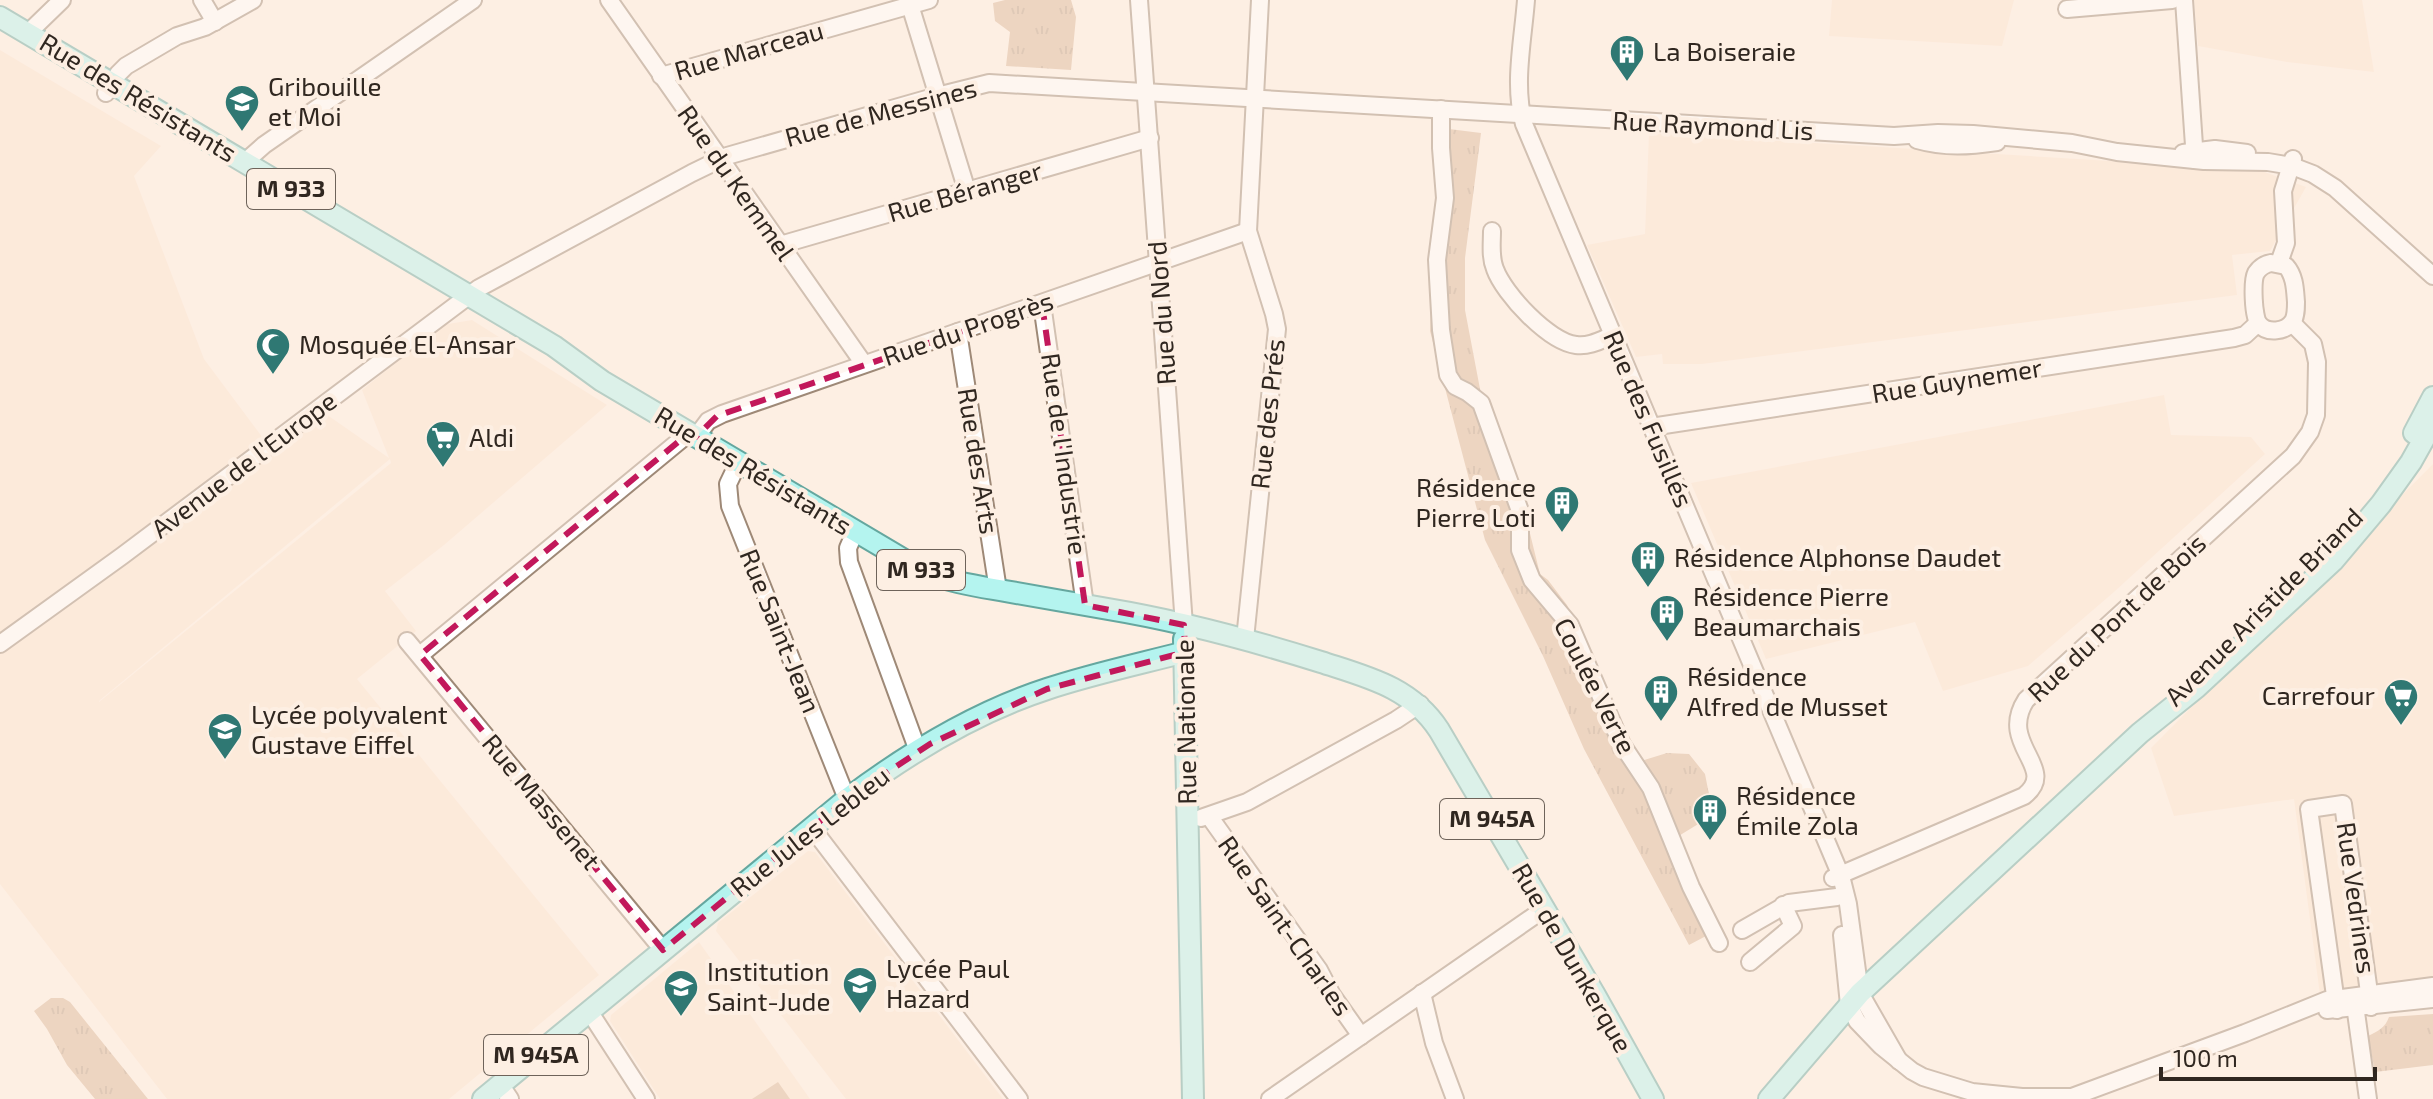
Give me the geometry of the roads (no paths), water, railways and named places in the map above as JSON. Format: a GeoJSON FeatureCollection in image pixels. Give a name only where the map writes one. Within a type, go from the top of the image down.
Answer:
{"type":"FeatureCollection","features":[{"type":"Feature","properties":{"kind":"main road","name":"Rue des Résistants"},"geometry":{"type":"LineString","coordinates":[[0,17],[109,88],[464,299],[554,346],[602,381],[931,574],[952,581],[1184,625]]}},
{"type":"Feature","properties":{"kind":"main road","name":"Rue des Résistants"},"geometry":{"type":"LineString","coordinates":[[0,29],[246,161],[464,299]]}},
{"type":"Feature","properties":{"kind":"main road","name":"Avenue Aristide Briand"},"geometry":{"type":"LineString","coordinates":[[2140,733],[2188,681],[2339,538],[2384,480],[2433,397]]}},
{"type":"Feature","properties":{"kind":"main road","name":"Avenue Aristide Briand"},"geometry":{"type":"LineString","coordinates":[[1769,1099],[1855,999],[2140,733],[2196,688],[2344,550],[2389,494],[2433,423]]}},
{"type":"Feature","properties":{"kind":"main road","name":"Rue de Dunkerque"},"geometry":{"type":"LineString","coordinates":[[1184,625],[1245,639],[1388,685],[1420,704],[1439,730],[1653,1099]]}},
{"type":"Feature","properties":{"kind":"main road","name":"Rue Nationale"},"geometry":{"type":"LineString","coordinates":[[1184,625],[1193,1099]]}},
{"type":"Feature","properties":{"kind":"main road","name":"Rue Jules Lebleu"},"geometry":{"type":"LineString","coordinates":[[483,1099],[505,1092],[589,1011],[880,774],[974,720],[1032,694],[1185,652]]}},
{"type":"Feature","properties":{"kind":"street"},"geometry":{"type":"LineString","coordinates":[[28,33],[62,0]]}},
{"type":"Feature","properties":{"kind":"street"},"geometry":{"type":"LineString","coordinates":[[202,0],[215,22]]}},
{"type":"Feature","properties":{"kind":"street"},"geometry":{"type":"LineString","coordinates":[[109,88],[126,66],[253,0]]}},
{"type":"Feature","properties":{"kind":"street"},"geometry":{"type":"LineString","coordinates":[[246,161],[264,145],[473,0]]}},
{"type":"Feature","properties":{"kind":"street","name":"Rue Marceau"},"geometry":{"type":"LineString","coordinates":[[661,76],[929,0]]}},
{"type":"Feature","properties":{"kind":"street","name":"Rue du Nord"},"geometry":{"type":"LineString","coordinates":[[1139,0],[1184,625]]}},
{"type":"Feature","properties":{"kind":"street","name":"Rue des Prés"},"geometry":{"type":"LineString","coordinates":[[1245,639],[1277,329],[1248,231],[1260,0]]}},
{"type":"Feature","properties":{"kind":"street","name":"Rue des Fusillés"},"geometry":{"type":"LineString","coordinates":[[1526,0],[1519,79],[1522,115],[1820,830],[1842,896],[1855,999]]}},
{"type":"Feature","properties":{"kind":"street"},"geometry":{"type":"LineString","coordinates":[[2067,9],[2172,0]]}},
{"type":"Feature","properties":{"kind":"street"},"geometry":{"type":"LineString","coordinates":[[2184,0],[2195,156]]}},
{"type":"Feature","properties":{"kind":"street","name":"Rue du Kemmel"},"geometry":{"type":"LineString","coordinates":[[614,1],[661,76],[864,364]]}},
{"type":"Feature","properties":{"kind":"street"},"geometry":{"type":"LineString","coordinates":[[910,5],[967,191]]}},
{"type":"Feature","properties":{"kind":"street","name":"Rue de Messines"},"geometry":{"type":"LineString","coordinates":[[464,299],[490,281],[719,160],[989,83],[1522,115]]}},
{"type":"Feature","properties":{"kind":"street","name":"Coulée Verte"},"geometry":{"type":"LineString","coordinates":[[1441,109],[1445,198],[1436,281],[1448,375],[1455,386],[1481,403],[1520,511],[1520,550],[1532,580],[1570,625],[1621,743],[1651,788],[1691,887],[1719,943]]}},
{"type":"Feature","properties":{"kind":"street","name":"Rue Raymond Lis"},"geometry":{"type":"LineString","coordinates":[[1522,115],[1904,137],[1938,133],[2072,143],[2117,152],[2292,162],[2322,169],[2339,179],[2433,259]]}},
{"type":"Feature","properties":{"kind":"street","name":"Rue Béranger"},"geometry":{"type":"LineString","coordinates":[[780,245],[1150,138]]}},
{"type":"Feature","properties":{"kind":"street"},"geometry":{"type":"LineString","coordinates":[[2279,263],[2286,243],[2283,191],[2292,162]]}},
{"type":"Feature","properties":{"kind":"street","name":"Rue Raymond Lis"},"geometry":{"type":"LineString","coordinates":[[2292,162],[2335,188],[2433,276]]}},
{"type":"Feature","properties":{"kind":"street","name":"Rue du Progrès"},"geometry":{"type":"LineString","coordinates":[[692,435],[717,416],[1248,231]]}},
{"type":"Feature","properties":{"kind":"street"},"geometry":{"type":"LineString","coordinates":[[1492,231],[1497,274],[1506,289],[1543,328],[1561,340],[1578,346],[1613,335]]}},
{"type":"Feature","properties":{"kind":"street"},"geometry":{"type":"LineString","coordinates":[[2279,263],[2289,268],[2294,279],[2296,308],[2292,323],[2286,328],[2272,330],[2258,323],[2255,316],[2255,277],[2264,265],[2279,263]]}},
{"type":"Feature","properties":{"kind":"street","name":"Avenue de l'Europe"},"geometry":{"type":"LineString","coordinates":[[0,646],[464,299]]}},
{"type":"Feature","properties":{"kind":"street","name":"Rue de l'Industrie"},"geometry":{"type":"LineString","coordinates":[[1042,304],[1085,605]]}},
{"type":"Feature","properties":{"kind":"street","name":"Rue Guynemer"},"geometry":{"type":"LineString","coordinates":[[1651,427],[2234,338],[2245,335],[2258,323]]}},
{"type":"Feature","properties":{"kind":"street","name":"Rue du Pont de Bois"},"geometry":{"type":"LineString","coordinates":[[1837,877],[2019,798],[2033,788],[2036,774],[2018,731],[2018,717],[2026,700],[2293,456],[2310,432],[2316,407],[2317,355],[2310,339],[2292,323]]}},
{"type":"Feature","properties":{"kind":"street","name":"Rue des Arts"},"geometry":{"type":"LineString","coordinates":[[958,332],[998,590]]}},
{"type":"Feature","properties":{"kind":"street"},"geometry":{"type":"LineString","coordinates":[[420,655],[692,435]]}},
{"type":"Feature","properties":{"kind":"street","name":"Rue Saint-Jean"},"geometry":{"type":"LineString","coordinates":[[738,463],[727,488],[730,506],[847,799]]}},
{"type":"Feature","properties":{"kind":"street"},"geometry":{"type":"LineString","coordinates":[[855,532],[848,548],[849,562],[918,751]]}},
{"type":"Feature","properties":{"kind":"street","name":"Rue Massenet"},"geometry":{"type":"LineString","coordinates":[[407,641],[663,950]]}},
{"type":"Feature","properties":{"kind":"street"},"geometry":{"type":"LineString","coordinates":[[1188,820],[1209,816],[1257,796],[1420,704]]}},
{"type":"Feature","properties":{"kind":"street","name":"Rue Vedrines"},"geometry":{"type":"LineString","coordinates":[[2336,1004],[2309,809],[2343,804],[2354,887],[2368,1099]]}},
{"type":"Feature","properties":{"kind":"street","name":"Rue Saint-Charles"},"geometry":{"type":"LineString","coordinates":[[1209,816],[1319,970],[1332,995],[1361,1036]]}},
{"type":"Feature","properties":{"kind":"street"},"geometry":{"type":"LineString","coordinates":[[812,828],[1019,1099]]}},
{"type":"Feature","properties":{"kind":"street"},"geometry":{"type":"LineString","coordinates":[[1742,930],[1783,905],[1842,896]]}},
{"type":"Feature","properties":{"kind":"street"},"geometry":{"type":"LineString","coordinates":[[1750,962],[1798,922],[1783,905]]}},
{"type":"Feature","properties":{"kind":"street"},"geometry":{"type":"LineString","coordinates":[[1270,1099],[1544,909]]}},
{"type":"Feature","properties":{"kind":"street"},"geometry":{"type":"LineString","coordinates":[[2362,1001],[2433,986]]}},
{"type":"Feature","properties":{"kind":"street"},"geometry":{"type":"LineString","coordinates":[[1422,993],[1434,1043],[1455,1099]]}},
{"type":"Feature","properties":{"kind":"street"},"geometry":{"type":"LineString","coordinates":[[1855,999],[1899,1061],[1923,1077],[1972,1092],[2036,1098],[2072,1097],[2298,1013],[2362,1001],[2433,999]]}},
{"type":"Feature","properties":{"kind":"street"},"geometry":{"type":"LineString","coordinates":[[589,1011],[646,1099]]}},
{"type":"Feature","properties":{"kind":"place","name":"La Boiseraie"},"geometry":{"type":"Point","coordinates":[1627,83]}},
{"type":"Feature","properties":{"kind":"place","name":"Gribouille et Moi"},"geometry":{"type":"Point","coordinates":[242,133]}},
{"type":"Feature","properties":{"kind":"place","name":"Mosquée El-Ansar"},"geometry":{"type":"Point","coordinates":[273,376]}},
{"type":"Feature","properties":{"kind":"place","name":"Aldi"},"geometry":{"type":"Point","coordinates":[443,469]}},
{"type":"Feature","properties":{"kind":"place","name":"Résidence Pierre Loti"},"geometry":{"type":"Point","coordinates":[1562,534]}},
{"type":"Feature","properties":{"kind":"place","name":"Résidence Alphonse Daudet"},"geometry":{"type":"Point","coordinates":[1648,589]}},
{"type":"Feature","properties":{"kind":"place","name":"Résidence Pierre Beaumarchais"},"geometry":{"type":"Point","coordinates":[1667,643]}},
{"type":"Feature","properties":{"kind":"place","name":"Résidence Alfred de Musset"},"geometry":{"type":"Point","coordinates":[1661,723]}},
{"type":"Feature","properties":{"kind":"place","name":"Carrefour"},"geometry":{"type":"Point","coordinates":[2401,727]}},
{"type":"Feature","properties":{"kind":"place","name":"Lycée polyvalent Gustave Eiffel"},"geometry":{"type":"Point","coordinates":[225,761]}},
{"type":"Feature","properties":{"kind":"place","name":"Résidence Émile Zola"},"geometry":{"type":"Point","coordinates":[1710,842]}},
{"type":"Feature","properties":{"kind":"place","name":"Lycée Paul Hazard"},"geometry":{"type":"Point","coordinates":[860,1015]}},
{"type":"Feature","properties":{"kind":"place","name":"Institution Saint-Jude"},"geometry":{"type":"Point","coordinates":[681,1018]}}]}
